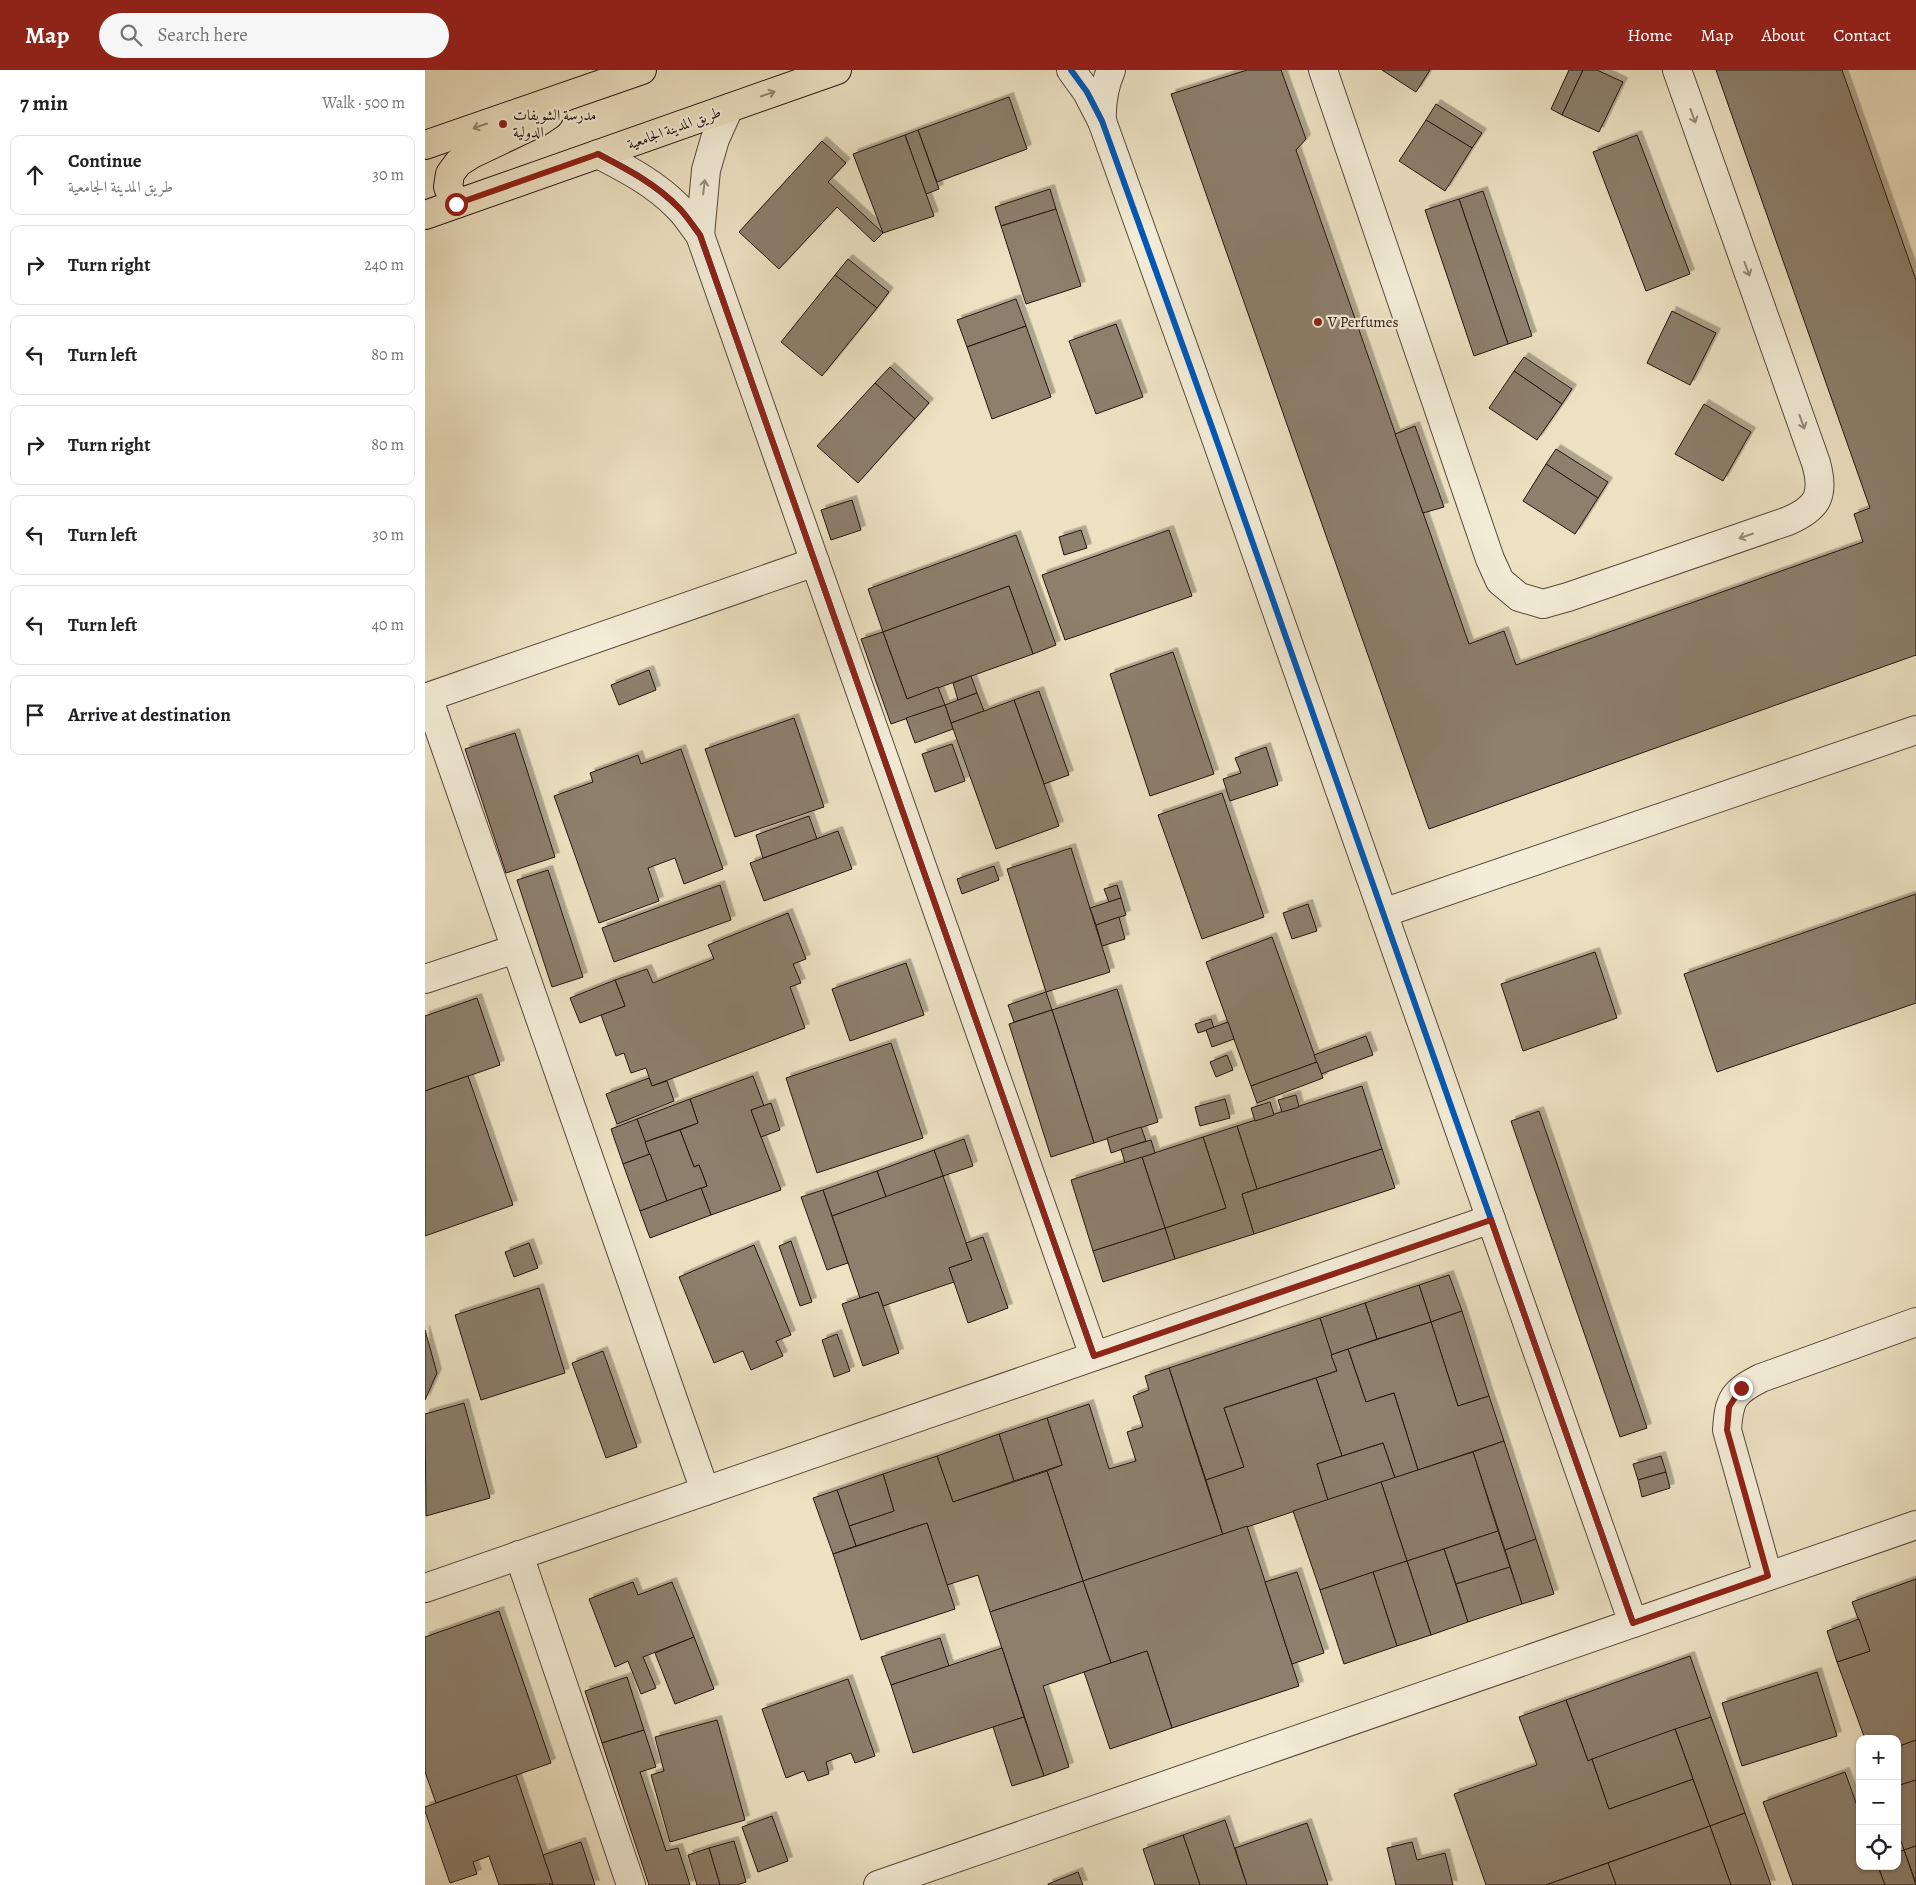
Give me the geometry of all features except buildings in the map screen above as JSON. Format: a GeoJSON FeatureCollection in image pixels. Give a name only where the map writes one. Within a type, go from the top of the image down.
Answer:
{"type":"FeatureCollection","features":[{"type":"Feature","properties":{"kind":"main road"},"geometry":{"type":"LineString","coordinates":[[425,145],[642,70]]}},
{"type":"Feature","properties":{"kind":"main road","name":"طريق المدينة الجامعية"},"geometry":{"type":"LineString","coordinates":[[425,215],[837,70]]}},
{"type":"Feature","properties":{"kind":"main road"},"geometry":{"type":"LineString","coordinates":[[456,204],[448,187],[450,174],[458,163],[472,154],[537,123],[570,95]]}},
{"type":"Feature","properties":{"kind":"street"},"geometry":{"type":"LineString","coordinates":[[1071,70],[1087,92],[1102,121],[1220,448],[1633,1623]]}},
{"type":"Feature","properties":{"kind":"street"},"geometry":{"type":"LineString","coordinates":[[1102,121],[1101,102],[1111,70]]}},
{"type":"Feature","properties":{"kind":"street"},"geometry":{"type":"LineString","coordinates":[[1323,70],[1490,559],[1500,581],[1519,598],[1543,604],[1788,521],[1805,514],[1817,500],[1821,481],[1816,463],[1677,70]]}},
{"type":"Feature","properties":{"kind":"street"},"geometry":{"type":"LineString","coordinates":[[700,235],[706,170],[715,139],[729,108]]}},
{"type":"Feature","properties":{"kind":"street"},"geometry":{"type":"LineString","coordinates":[[598,154],[627,169],[655,187],[679,208],[700,235],[1094,1356]]}},
{"type":"Feature","properties":{"kind":"street"},"geometry":{"type":"LineString","coordinates":[[705,1491],[427,698],[815,562]]}},
{"type":"Feature","properties":{"kind":"street"},"geometry":{"type":"LineString","coordinates":[[1383,913],[1916,730]]}},
{"type":"Feature","properties":{"kind":"street"},"geometry":{"type":"LineString","coordinates":[[425,979],[515,949]]}},
{"type":"Feature","properties":{"kind":"street"},"geometry":{"type":"LineString","coordinates":[[425,1588],[1491,1220]]}},
{"type":"Feature","properties":{"kind":"street"},"geometry":{"type":"LineString","coordinates":[[1768,1576],[1727,1430],[1729,1407],[1741,1388],[1761,1378],[1916,1322]]}},
{"type":"Feature","properties":{"kind":"street"},"geometry":{"type":"LineString","coordinates":[[878,1885],[1916,1525]]}},
{"type":"Feature","properties":{"kind":"street"},"geometry":{"type":"LineString","coordinates":[[519,1555],[631,1885]]}},
{"type":"Feature","properties":{"kind":"cycle path"},"geometry":{"type":"LineString","coordinates":[[1071,70],[1087,92],[1102,121],[1213,430],[1633,1623]]}},
{"type":"Feature","properties":{"kind":"cycle path"},"geometry":{"type":"LineString","coordinates":[[598,154],[651,184],[670,199],[682,211],[700,235],[1094,1356]]}},
{"type":"Feature","properties":{"kind":"place","name":"مدرسة الشويفات الدولية"},"geometry":{"type":"Point","coordinates":[503,124]}},
{"type":"Feature","properties":{"kind":"place","name":"V Perfumes"},"geometry":{"type":"Point","coordinates":[1318,322]}},
{"type":"Feature","properties":{"kind":"route"},"geometry":{"type":"LineString","coordinates":[[456,204],[598,154],[627,169],[655,187],[679,208],[700,235],[1094,1356],[1491,1220],[1633,1623],[1768,1576],[1727,1430],[1729,1407],[1741,1388]]}}]}
